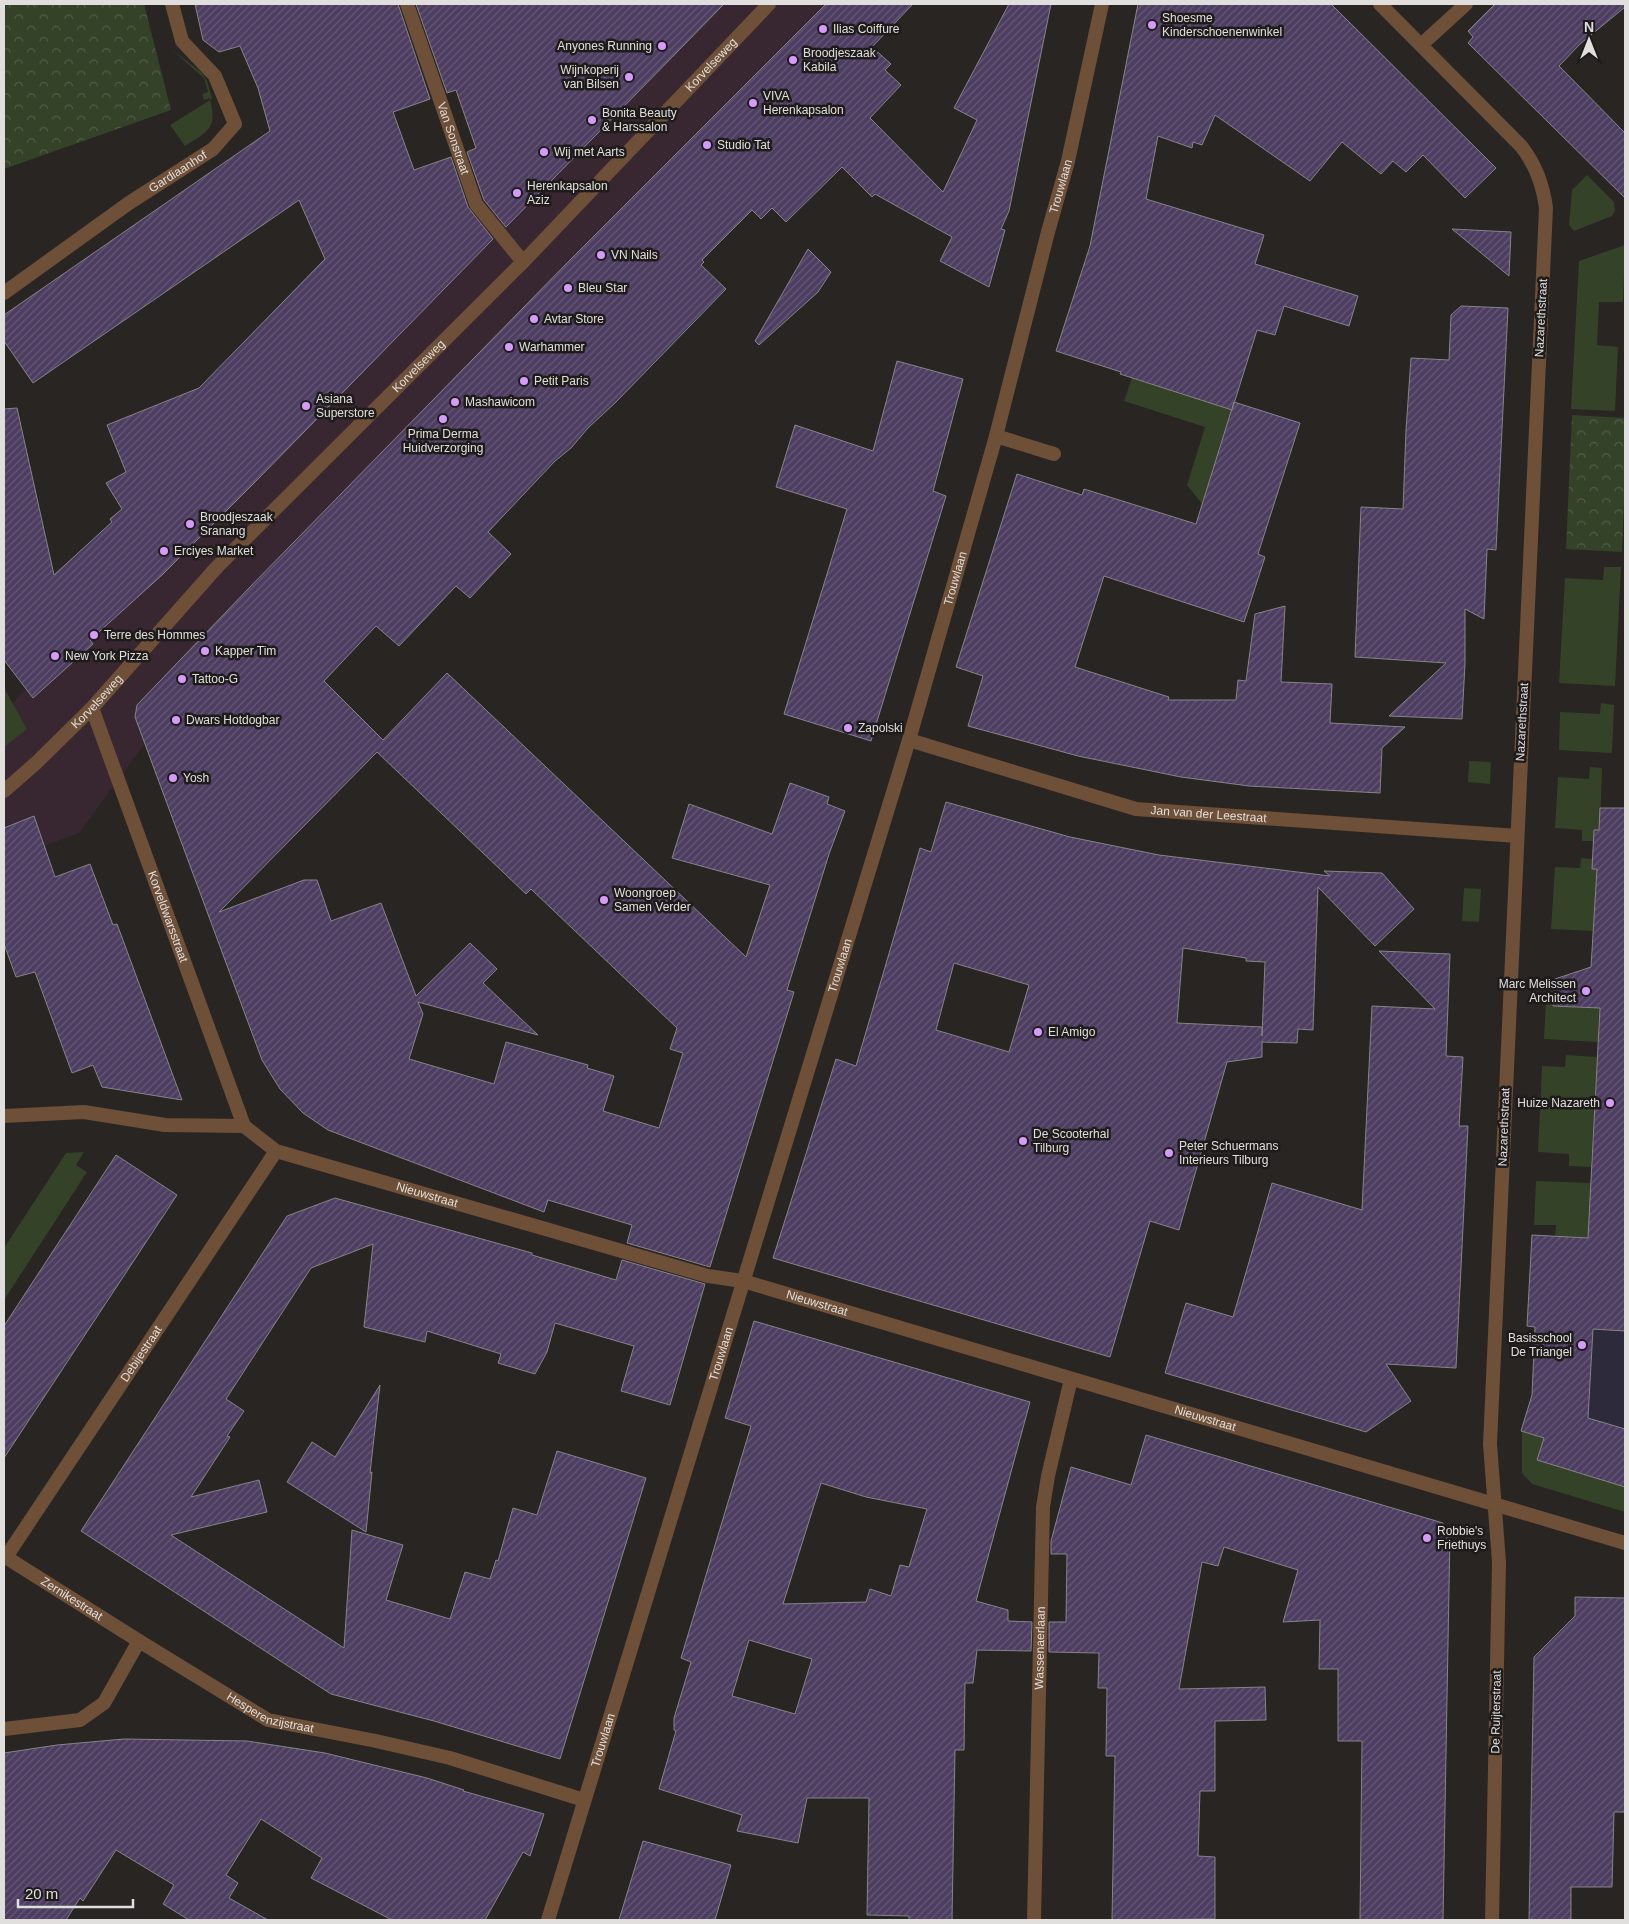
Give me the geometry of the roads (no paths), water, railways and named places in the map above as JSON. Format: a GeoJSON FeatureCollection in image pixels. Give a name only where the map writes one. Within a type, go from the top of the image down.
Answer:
{"type":"FeatureCollection","features":[{"type":"Feature","properties":{"kind":"street","name":"Gardiaanhof"},"geometry":{"type":"LineString","coordinates":[[4,293],[129,203],[213,149],[235,124],[216,76],[182,41],[172,4]]}},
{"type":"Feature","properties":{"kind":"street","name":"Van Sonstraat"},"geometry":{"type":"LineString","coordinates":[[407,4],[476,204],[523,262]]}},
{"type":"Feature","properties":{"kind":"street","name":"Korvelseweg"},"geometry":{"type":"LineString","coordinates":[[4,791],[35,764],[92,708],[218,567],[523,262],[769,4]]}},
{"type":"Feature","properties":{"kind":"street","name":"Trouwlaan"},"geometry":{"type":"LineString","coordinates":[[548,1920],[909,740],[996,436],[1068,161],[1102,4]]}},
{"type":"Feature","properties":{"kind":"street","name":"Nazarethstraat"},"geometry":{"type":"LineString","coordinates":[[1380,4],[1511,134],[1527,153],[1535,166],[1542,184],[1546,208],[1490,1444],[1495,1504]]}},
{"type":"Feature","properties":{"kind":"street"},"geometry":{"type":"LineString","coordinates":[[1421,44],[1466,4]]}},
{"type":"Feature","properties":{"kind":"street"},"geometry":{"type":"LineString","coordinates":[[996,436],[1054,454]]}},
{"type":"Feature","properties":{"kind":"street","name":"Korveldwarsstraat"},"geometry":{"type":"LineString","coordinates":[[92,708],[244,1126]]}},
{"type":"Feature","properties":{"kind":"street","name":"Jan van der Leestraat"},"geometry":{"type":"LineString","coordinates":[[909,740],[1136,809],[1517,836]]}},
{"type":"Feature","properties":{"kind":"street"},"geometry":{"type":"LineString","coordinates":[[4,1116],[84,1112],[165,1125],[244,1126]]}},
{"type":"Feature","properties":{"kind":"street","name":"Nieuwstraat"},"geometry":{"type":"LineString","coordinates":[[244,1126],[276,1151],[708,1276],[743,1281],[1625,1543]]}},
{"type":"Feature","properties":{"kind":"street","name":"Debijestraat"},"geometry":{"type":"LineString","coordinates":[[5,1556],[276,1151]]}},
{"type":"Feature","properties":{"kind":"street","name":"Wassenaerlaan"},"geometry":{"type":"LineString","coordinates":[[1034,1920],[1043,1507],[1048,1476],[1072,1379]]}},
{"type":"Feature","properties":{"kind":"street","name":"De Ruijterstraat"},"geometry":{"type":"LineString","coordinates":[[1492,1920],[1499,1562],[1495,1504]]}},
{"type":"Feature","properties":{"kind":"street","name":"Zernikestraat"},"geometry":{"type":"LineString","coordinates":[[5,1556],[139,1640]]}},
{"type":"Feature","properties":{"kind":"street"},"geometry":{"type":"LineString","coordinates":[[4,1729],[80,1720],[104,1703],[139,1640]]}},
{"type":"Feature","properties":{"kind":"street","name":"Hesperenzijstraat"},"geometry":{"type":"LineString","coordinates":[[139,1640],[268,1720],[376,1741],[450,1758],[584,1800]]}},
{"type":"Feature","properties":{"kind":"place","name":"Shoesme Kinderschoenenwinkel"},"geometry":{"type":"Point","coordinates":[1152,25]}},
{"type":"Feature","properties":{"kind":"place","name":"Ilias Coiffure"},"geometry":{"type":"Point","coordinates":[823,29]}},
{"type":"Feature","properties":{"kind":"place","name":"Anyones Running"},"geometry":{"type":"Point","coordinates":[662,46]}},
{"type":"Feature","properties":{"kind":"place","name":"Broodjeszaak Kabila"},"geometry":{"type":"Point","coordinates":[793,60]}},
{"type":"Feature","properties":{"kind":"place","name":"Wijnkoperij van Bilsen"},"geometry":{"type":"Point","coordinates":[629,77]}},
{"type":"Feature","properties":{"kind":"place","name":"VIVA Herenkapsalon"},"geometry":{"type":"Point","coordinates":[753,103]}},
{"type":"Feature","properties":{"kind":"place","name":"Bonita Beauty & Harssalon"},"geometry":{"type":"Point","coordinates":[592,120]}},
{"type":"Feature","properties":{"kind":"place","name":"Studio Tat"},"geometry":{"type":"Point","coordinates":[707,145]}},
{"type":"Feature","properties":{"kind":"place","name":"Wij met Aarts"},"geometry":{"type":"Point","coordinates":[544,152]}},
{"type":"Feature","properties":{"kind":"place","name":"Herenkapsalon Aziz"},"geometry":{"type":"Point","coordinates":[517,193]}},
{"type":"Feature","properties":{"kind":"place","name":"VN Nails"},"geometry":{"type":"Point","coordinates":[601,255]}},
{"type":"Feature","properties":{"kind":"place","name":"Bleu Star"},"geometry":{"type":"Point","coordinates":[568,288]}},
{"type":"Feature","properties":{"kind":"place","name":"Avtar Store"},"geometry":{"type":"Point","coordinates":[534,319]}},
{"type":"Feature","properties":{"kind":"place","name":"Warhammer"},"geometry":{"type":"Point","coordinates":[509,347]}},
{"type":"Feature","properties":{"kind":"place","name":"Petit Paris"},"geometry":{"type":"Point","coordinates":[524,381]}},
{"type":"Feature","properties":{"kind":"place","name":"Mashawicom"},"geometry":{"type":"Point","coordinates":[455,402]}},
{"type":"Feature","properties":{"kind":"place","name":"Asiana Superstore"},"geometry":{"type":"Point","coordinates":[306,406]}},
{"type":"Feature","properties":{"kind":"place","name":"Prima Derma Huidverzorging"},"geometry":{"type":"Point","coordinates":[443,419]}},
{"type":"Feature","properties":{"kind":"place","name":"Broodjeszaak Sranang"},"geometry":{"type":"Point","coordinates":[190,524]}},
{"type":"Feature","properties":{"kind":"place","name":"Erciyes Market"},"geometry":{"type":"Point","coordinates":[164,551]}},
{"type":"Feature","properties":{"kind":"place","name":"Terre des Hommes"},"geometry":{"type":"Point","coordinates":[94,635]}},
{"type":"Feature","properties":{"kind":"place","name":"Kapper Tim"},"geometry":{"type":"Point","coordinates":[205,651]}},
{"type":"Feature","properties":{"kind":"place","name":"New York Pizza"},"geometry":{"type":"Point","coordinates":[55,656]}},
{"type":"Feature","properties":{"kind":"place","name":"Tattoo-G"},"geometry":{"type":"Point","coordinates":[182,679]}},
{"type":"Feature","properties":{"kind":"place","name":"Dwars Hotdogbar"},"geometry":{"type":"Point","coordinates":[176,720]}},
{"type":"Feature","properties":{"kind":"place","name":"Zapolski"},"geometry":{"type":"Point","coordinates":[848,728]}},
{"type":"Feature","properties":{"kind":"place","name":"Yosh"},"geometry":{"type":"Point","coordinates":[173,778]}},
{"type":"Feature","properties":{"kind":"place","name":"Woongroep Samen Verder"},"geometry":{"type":"Point","coordinates":[604,900]}},
{"type":"Feature","properties":{"kind":"place","name":"Marc Melissen Architect"},"geometry":{"type":"Point","coordinates":[1586,991]}},
{"type":"Feature","properties":{"kind":"place","name":"El Amigo"},"geometry":{"type":"Point","coordinates":[1038,1032]}},
{"type":"Feature","properties":{"kind":"place","name":"Huize Nazareth"},"geometry":{"type":"Point","coordinates":[1610,1103]}},
{"type":"Feature","properties":{"kind":"place","name":"De Scooterhal Tilburg"},"geometry":{"type":"Point","coordinates":[1023,1141]}},
{"type":"Feature","properties":{"kind":"place","name":"Peter Schuermans Interieurs Tilburg"},"geometry":{"type":"Point","coordinates":[1169,1153]}},
{"type":"Feature","properties":{"kind":"place","name":"Basisschool De Triangel"},"geometry":{"type":"Point","coordinates":[1582,1345]}},
{"type":"Feature","properties":{"kind":"place","name":"Robbie's Friethuys"},"geometry":{"type":"Point","coordinates":[1427,1538]}}]}
